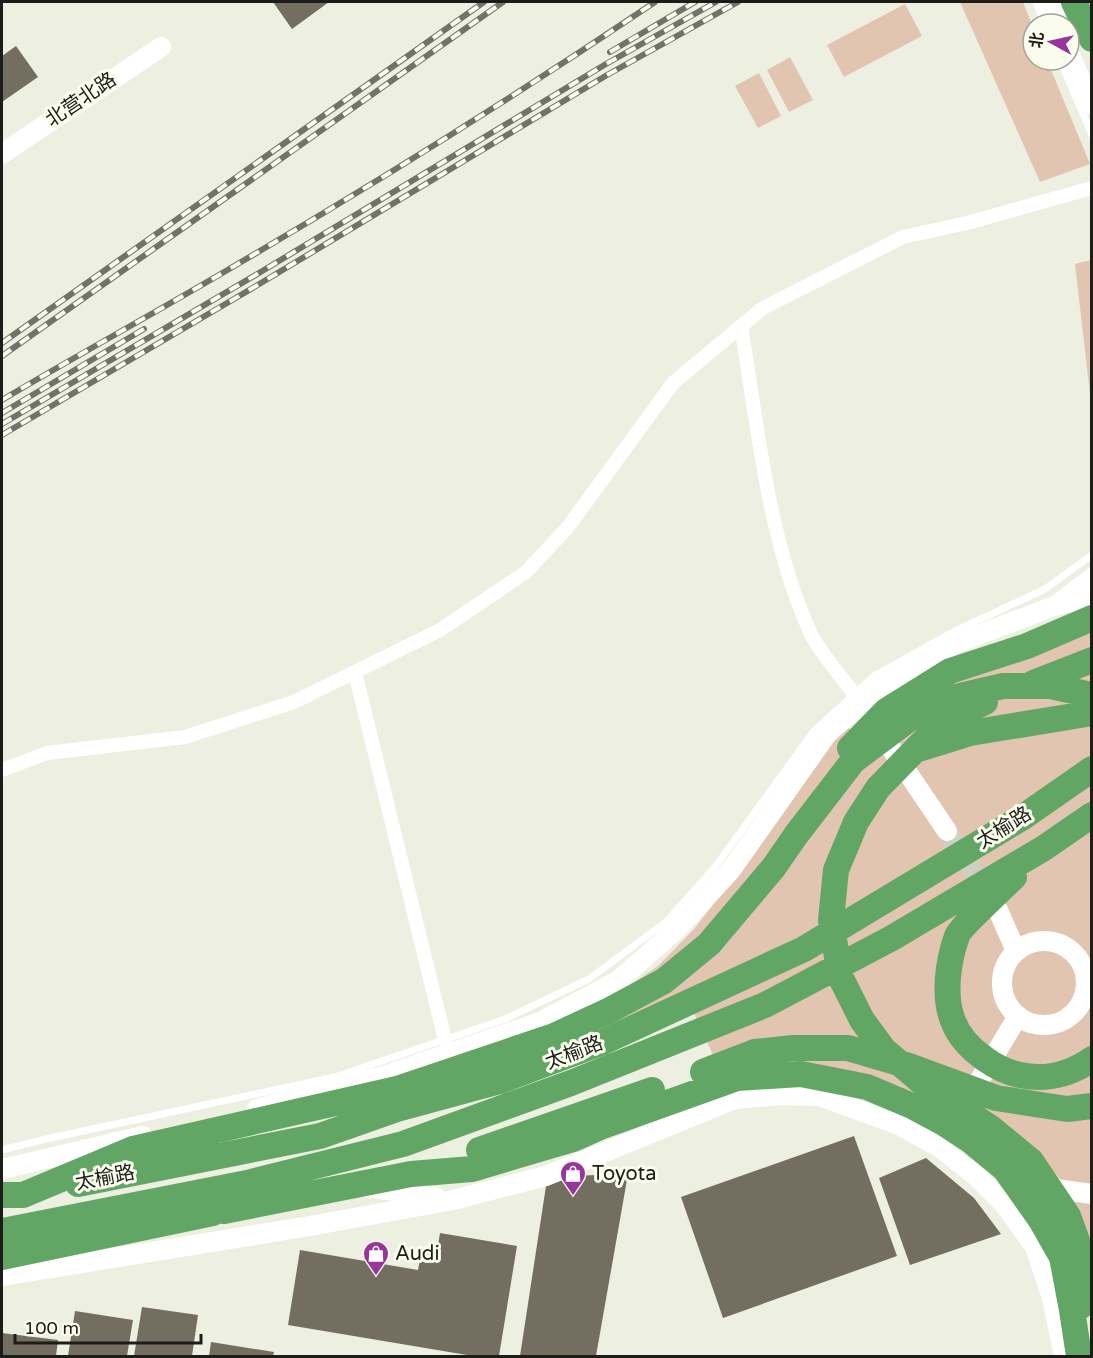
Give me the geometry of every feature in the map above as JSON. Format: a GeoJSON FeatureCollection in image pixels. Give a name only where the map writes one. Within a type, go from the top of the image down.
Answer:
{"type":"FeatureCollection","features":[{"type":"Feature","properties":{"kind":"highway"},"geometry":{"type":"LineString","coordinates":[[1074,2],[1092,39]]}},
{"type":"Feature","properties":{"kind":"highway"},"geometry":{"type":"LineString","coordinates":[[811,815],[852,744],[886,711],[950,672],[1027,646],[1092,618]]}},
{"type":"Feature","properties":{"kind":"highway"},"geometry":{"type":"LineString","coordinates":[[1074,1355],[1084,1260],[1068,1216],[1031,1161],[991,1128],[923,1083],[884,1050],[862,1020],[840,975],[831,920],[836,870],[856,822],[878,788],[942,723],[978,705],[1092,660]]}},
{"type":"Feature","properties":{"kind":"highway"},"geometry":{"type":"LineString","coordinates":[[9,1197],[133,1149],[397,1089],[554,1036],[664,981],[709,944],[774,867],[853,761],[921,710],[960,696],[1003,686],[1050,686],[1092,695]]}},
{"type":"Feature","properties":{"kind":"highway"},"geometry":{"type":"LineString","coordinates":[[915,750],[970,734],[1092,713]]}},
{"type":"Feature","properties":{"kind":"highway","name":"太榆路"},"geometry":{"type":"LineString","coordinates":[[9,1197],[320,1136],[397,1109],[500,1081],[603,1042],[804,949],[1023,817],[1092,769]]}},
{"type":"Feature","properties":{"kind":"highway","name":"太榆路"},"geometry":{"type":"LineString","coordinates":[[2,1231],[247,1182],[404,1144],[614,1065],[765,1005],[892,938],[1044,848],[1092,815]]}},
{"type":"Feature","properties":{"kind":"highway"},"geometry":{"type":"LineString","coordinates":[[1044,848],[957,933],[946,987],[953,1021],[970,1049],[996,1067],[1020,1077],[1046,1078],[1064,1074],[1092,1059]]}},
{"type":"Feature","properties":{"kind":"highway"},"geometry":{"type":"LineString","coordinates":[[598,1118],[755,1052],[792,1048],[848,1048],[909,1066],[1005,1100],[1067,1109],[1092,1106]]}},
{"type":"Feature","properties":{"kind":"highway"},"geometry":{"type":"LineString","coordinates":[[2,1257],[411,1174],[737,1078],[801,1074],[867,1087],[912,1106],[942,1122],[1005,1169],[1041,1220],[1062,1257],[1074,1355]]}},
{"type":"Feature","properties":{"kind":"highway"},"geometry":{"type":"LineString","coordinates":[[161,1199],[224,1211]]}},
{"type":"Feature","properties":{"kind":"main road"},"geometry":{"type":"LineString","coordinates":[[1062,2],[1092,54]]}},
{"type":"Feature","properties":{"kind":"main road","name":"北营北路"},"geometry":{"type":"LineString","coordinates":[[2,154],[161,47]]}},
{"type":"Feature","properties":{"kind":"main road"},"geometry":{"type":"LineString","coordinates":[[1077,72],[1092,105]]}},
{"type":"Feature","properties":{"kind":"main road"},"geometry":{"type":"LineString","coordinates":[[1057,605],[1092,578]]}},
{"type":"Feature","properties":{"kind":"main road"},"geometry":{"type":"LineString","coordinates":[[2,1169],[221,1118],[384,1076],[540,1022],[619,980],[678,928],[730,870],[826,734],[858,699],[957,643],[1057,605],[1092,599]]}},
{"type":"Feature","properties":{"kind":"main road"},"geometry":{"type":"LineString","coordinates":[[858,699],[947,831]]}},
{"type":"Feature","properties":{"kind":"main road"},"geometry":{"type":"LineString","coordinates":[[998,910],[1016,951]]}},
{"type":"Feature","properties":{"kind":"main road"},"geometry":{"type":"LineString","coordinates":[[1041,940],[1055,942],[1068,948],[1078,958],[1084,970],[1088,1000],[1072,1014],[1055,1024],[1029,1023],[1018,1016],[1008,1005],[1003,991],[1002,977],[1007,963],[1016,951],[1028,944],[1041,940]]}},
{"type":"Feature","properties":{"kind":"main road"},"geometry":{"type":"LineString","coordinates":[[939,1147],[1018,1016]]}},
{"type":"Feature","properties":{"kind":"main road"},"geometry":{"type":"LineString","coordinates":[[2,1276],[310,1226],[453,1200],[546,1176],[735,1099],[780,1095],[820,1095],[899,1125],[939,1147],[1034,1186],[1092,1194]]}},
{"type":"Feature","properties":{"kind":"main road"},"geometry":{"type":"LineString","coordinates":[[939,1147],[976,1176],[1004,1204],[1035,1246],[1074,1355]]}},
{"type":"Feature","properties":{"kind":"main road"},"geometry":{"type":"LineString","coordinates":[[356,1185],[453,1200]]}},
{"type":"Feature","properties":{"kind":"street"},"geometry":{"type":"LineString","coordinates":[[2,770],[47,753],[185,737],[294,702],[440,630],[526,572],[568,527],[673,383],[763,308],[903,237],[967,223],[1092,188]]}},
{"type":"Feature","properties":{"kind":"street"},"geometry":{"type":"LineString","coordinates":[[741,326],[770,505],[789,574],[812,636],[858,699]]}},
{"type":"Feature","properties":{"kind":"street"},"geometry":{"type":"LineString","coordinates":[[355,672],[445,1040]]}},
{"type":"Feature","properties":{"kind":"lane"},"geometry":{"type":"LineString","coordinates":[[1065,72],[1092,135]]}},
{"type":"Feature","properties":{"kind":"lane"},"geometry":{"type":"LineString","coordinates":[[2,1150],[335,1077],[505,1019],[589,979],[666,922],[715,867],[814,730],[858,699],[874,676],[955,631],[1045,589],[1092,555]]}},
{"type":"Feature","properties":{"kind":"shaded area"},"geometry":{"type":"Polygon","coordinates":[[[960,2],[1023,2],[1027,12],[1021,12],[1021,72],[1052,72],[1090,164],[1040,182],[960,2]]]}},
{"type":"Feature","properties":{"kind":"shaded area"},"geometry":{"type":"Polygon","coordinates":[[[905,4],[922,36],[844,77],[827,45],[905,4]]]}},
{"type":"Feature","properties":{"kind":"shaded area"},"geometry":{"type":"Polygon","coordinates":[[[790,57],[813,100],[789,112],[767,70],[790,57]]]}},
{"type":"Feature","properties":{"kind":"shaded area"},"geometry":{"type":"Polygon","coordinates":[[[759,73],[781,116],[758,128],[735,86],[759,73]]]}},
{"type":"Feature","properties":{"kind":"shaded area"},"geometry":{"type":"Polygon","coordinates":[[[1092,260],[1091,403],[1075,264],[1092,260]]]}},
{"type":"Feature","properties":{"kind":"shaded area"},"geometry":{"type":"Polygon","coordinates":[[[1091,628],[1091,1327],[1090,1248],[1062,1181],[1007,1125],[866,1077],[733,1073],[713,1055],[685,993],[583,1041],[619,993],[658,966],[695,928],[845,724],[862,741],[936,688],[1091,628]]]}},
{"type":"Feature","properties":{"kind":"building"},"geometry":{"type":"Polygon","coordinates":[[[273,2],[329,2],[292,29],[273,2]]]}},
{"type":"Feature","properties":{"kind":"building"},"geometry":{"type":"Polygon","coordinates":[[[16,46],[38,77],[2,102],[2,56],[16,46]]]}},
{"type":"Feature","properties":{"kind":"building"},"geometry":{"type":"Polygon","coordinates":[[[854,1136],[897,1256],[723,1318],[681,1197],[854,1136]]]}},
{"type":"Feature","properties":{"kind":"building"},"geometry":{"type":"Polygon","coordinates":[[[926,1158],[974,1198],[1001,1234],[910,1265],[879,1178],[926,1158]]]}},
{"type":"Feature","properties":{"kind":"building"},"geometry":{"type":"Polygon","coordinates":[[[628,1174],[596,1356],[520,1356],[546,1186],[568,1176],[628,1174]]]}},
{"type":"Feature","properties":{"kind":"building"},"geometry":{"type":"Polygon","coordinates":[[[440,1233],[517,1246],[499,1356],[473,1356],[288,1325],[300,1250],[418,1270],[422,1248],[437,1251],[440,1233]]]}},
{"type":"Feature","properties":{"kind":"building"},"geometry":{"type":"Polygon","coordinates":[[[142,1307],[198,1315],[192,1356],[134,1356],[142,1307]]]}},
{"type":"Feature","properties":{"kind":"building"},"geometry":{"type":"Polygon","coordinates":[[[75,1311],[133,1320],[127,1356],[68,1356],[75,1311]]]}},
{"type":"Feature","properties":{"kind":"building"},"geometry":{"type":"Polygon","coordinates":[[[2,1333],[58,1340],[56,1356],[2,1356],[2,1333]]]}},
{"type":"Feature","properties":{"kind":"building"},"geometry":{"type":"Polygon","coordinates":[[[211,1342],[274,1352],[273,1356],[209,1356],[211,1342]]]}},
{"type":"Feature","properties":{"kind":"tunnel"},"geometry":{"type":"LineString","coordinates":[[947,831],[989,895]]}},
{"type":"Feature","properties":{"kind":"railway"},"geometry":{"type":"LineString","coordinates":[[2,343],[484,2]]}},
{"type":"Feature","properties":{"kind":"railway"},"geometry":{"type":"LineString","coordinates":[[2,356],[503,2]]}},
{"type":"Feature","properties":{"kind":"railway"},"geometry":{"type":"LineString","coordinates":[[2,400],[346,200],[502,103],[655,2]]}},
{"type":"Feature","properties":{"kind":"railway"},"geometry":{"type":"LineString","coordinates":[[610,52],[695,2]]}},
{"type":"Feature","properties":{"kind":"railway"},"geometry":{"type":"LineString","coordinates":[[2,424],[259,273],[606,64],[716,2]]}},
{"type":"Feature","properties":{"kind":"railway"},"geometry":{"type":"LineString","coordinates":[[2,435],[256,286],[607,75],[738,2]]}},
{"type":"Feature","properties":{"kind":"railway"},"geometry":{"type":"LineString","coordinates":[[2,413],[144,329]]}},
{"type":"Feature","properties":{"kind":"place","name":"Toyota"},"geometry":{"type":"Point","coordinates":[573,1197]}},
{"type":"Feature","properties":{"kind":"place","name":"Audi"},"geometry":{"type":"Point","coordinates":[376,1277]}}]}
